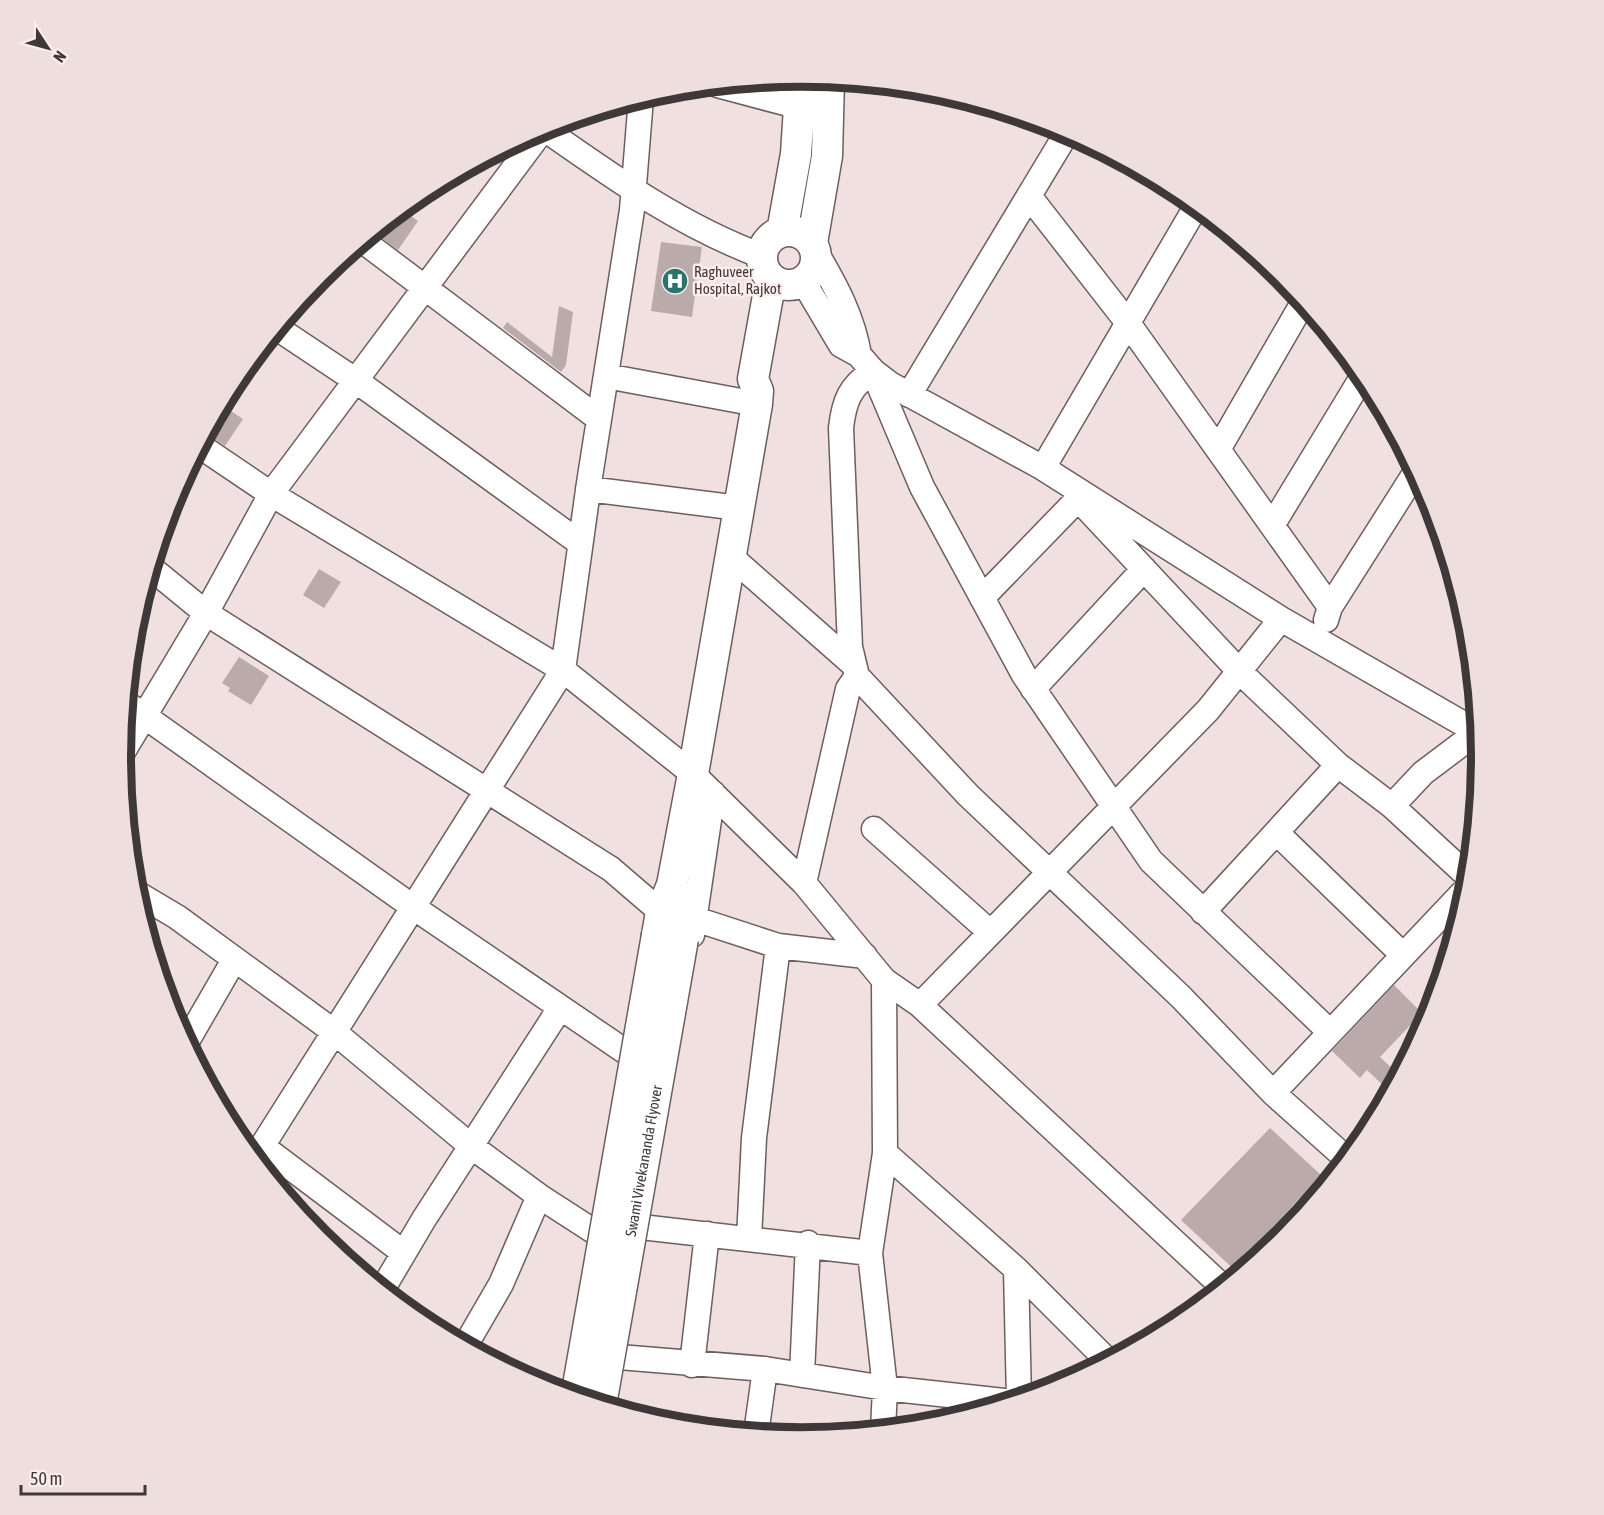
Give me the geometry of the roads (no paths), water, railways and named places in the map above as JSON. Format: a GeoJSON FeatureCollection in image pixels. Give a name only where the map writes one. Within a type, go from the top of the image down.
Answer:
{"type":"FeatureCollection","features":[{"type":"Feature","properties":{"kind":"main road"},"geometry":{"type":"LineString","coordinates":[[782,232],[796,154],[801,87]]}},
{"type":"Feature","properties":{"kind":"main road"},"geometry":{"type":"LineString","coordinates":[[780,275],[816,267],[814,249],[827,156],[830,88]]}},
{"type":"Feature","properties":{"kind":"main road"},"geometry":{"type":"LineString","coordinates":[[676,925],[672,885],[703,783],[730,556],[757,397],[753,379],[780,275],[766,243],[789,230],[802,233],[814,249]]}},
{"type":"Feature","properties":{"kind":"main road","name":"Swami Vivekananda Flyover"},"geometry":{"type":"LineString","coordinates":[[578,1389],[676,925]]}},
{"type":"Feature","properties":{"kind":"main road","name":"Swami Vivekananda Flyover"},"geometry":{"type":"LineString","coordinates":[[602,1397],[676,925]]}},
{"type":"Feature","properties":{"kind":"street"},"geometry":{"type":"LineString","coordinates":[[737,90],[800,107]]}},
{"type":"Feature","properties":{"kind":"street"},"geometry":{"type":"LineString","coordinates":[[259,1151],[563,670],[588,489],[632,210],[640,107]]}},
{"type":"Feature","properties":{"kind":"street"},"geometry":{"type":"LineString","coordinates":[[553,135],[632,191],[780,275],[841,345],[909,395],[1049,472],[1281,619],[1471,727]]}},
{"type":"Feature","properties":{"kind":"street"},"geometry":{"type":"LineString","coordinates":[[909,395],[1063,140]]}},
{"type":"Feature","properties":{"kind":"street"},"geometry":{"type":"LineString","coordinates":[[531,144],[271,494],[206,614],[136,709],[413,906],[667,1080]]}},
{"type":"Feature","properties":{"kind":"street"},"geometry":{"type":"LineString","coordinates":[[1029,196],[1128,323],[1330,607]]}},
{"type":"Feature","properties":{"kind":"street"},"geometry":{"type":"LineString","coordinates":[[1049,472],[1128,323],[1192,213]]}},
{"type":"Feature","properties":{"kind":"street"},"geometry":{"type":"LineString","coordinates":[[369,246],[599,419]]}},
{"type":"Feature","properties":{"kind":"street"},"geometry":{"type":"LineString","coordinates":[[814,249],[836,286],[866,363],[922,487],[1033,688],[1115,804],[1151,861],[1330,1032]]}},
{"type":"Feature","properties":{"kind":"street"},"geometry":{"type":"LineString","coordinates":[[1219,448],[1300,308]]}},
{"type":"Feature","properties":{"kind":"street"},"geometry":{"type":"LineString","coordinates":[[284,332],[355,380],[580,543]]}},
{"type":"Feature","properties":{"kind":"street"},"geometry":{"type":"LineString","coordinates":[[804,883],[848,689],[855,671],[850,646],[841,428],[848,393],[859,381],[866,363]]}},
{"type":"Feature","properties":{"kind":"street"},"geometry":{"type":"LineString","coordinates":[[606,376],[757,397]]}},
{"type":"Feature","properties":{"kind":"street"},"geometry":{"type":"LineString","coordinates":[[1273,524],[1359,383]]}},
{"type":"Feature","properties":{"kind":"street"},"geometry":{"type":"LineString","coordinates":[[206,450],[271,494],[563,670],[703,783],[804,883],[885,980],[920,1005],[1218,1283]]}},
{"type":"Feature","properties":{"kind":"street"},"geometry":{"type":"LineString","coordinates":[[1049,472],[1078,499],[1241,673],[1338,765],[1392,806],[1463,871]]}},
{"type":"Feature","properties":{"kind":"street"},"geometry":{"type":"LineString","coordinates":[[1321,640],[1330,607],[1411,479]]}},
{"type":"Feature","properties":{"kind":"street"},"geometry":{"type":"LineString","coordinates":[[588,489],[739,508]]}},
{"type":"Feature","properties":{"kind":"street"},"geometry":{"type":"LineString","coordinates":[[982,598],[1078,499]]}},
{"type":"Feature","properties":{"kind":"street"},"geometry":{"type":"LineString","coordinates":[[730,556],[855,671],[968,795],[1181,997],[1274,1092],[1342,1155]]}},
{"type":"Feature","properties":{"kind":"street"},"geometry":{"type":"LineString","coordinates":[[1033,688],[1144,569]]}},
{"type":"Feature","properties":{"kind":"street"},"geometry":{"type":"LineString","coordinates":[[157,573],[206,614],[611,869],[676,925],[778,946],[865,957]]}},
{"type":"Feature","properties":{"kind":"street"},"geometry":{"type":"LineString","coordinates":[[920,1005],[1208,710],[1241,673],[1281,619]]}},
{"type":"Feature","properties":{"kind":"street"},"geometry":{"type":"LineString","coordinates":[[1392,806],[1423,773],[1472,738]]}},
{"type":"Feature","properties":{"kind":"street"},"geometry":{"type":"LineString","coordinates":[[1203,912],[1338,765]]}},
{"type":"Feature","properties":{"kind":"street"},"geometry":{"type":"LineString","coordinates":[[613,1400],[667,1080],[676,925],[703,783]]}},
{"type":"Feature","properties":{"kind":"street"},"geometry":{"type":"LineString","coordinates":[[874,829],[990,932]]}},
{"type":"Feature","properties":{"kind":"street"},"geometry":{"type":"LineString","coordinates":[[1277,833],[1402,955]]}},
{"type":"Feature","properties":{"kind":"street"},"geometry":{"type":"LineString","coordinates":[[1274,1092],[1458,898]]}},
{"type":"Feature","properties":{"kind":"street"},"geometry":{"type":"LineString","coordinates":[[147,902],[177,917],[333,1031],[471,1146],[539,1196],[636,1259]]}},
{"type":"Feature","properties":{"kind":"street"},"geometry":{"type":"LineString","coordinates":[[748,1239],[754,1138],[778,946]]}},
{"type":"Feature","properties":{"kind":"street"},"geometry":{"type":"LineString","coordinates":[[192,1033],[234,960]]}},
{"type":"Feature","properties":{"kind":"street"},"geometry":{"type":"LineString","coordinates":[[883,1423],[885,1388],[870,1253],[885,1153],[885,980]]}},
{"type":"Feature","properties":{"kind":"street"},"geometry":{"type":"LineString","coordinates":[[386,1283],[560,1008]]}},
{"type":"Feature","properties":{"kind":"street"},"geometry":{"type":"LineString","coordinates":[[885,1153],[1016,1269],[1103,1357]]}},
{"type":"Feature","properties":{"kind":"street"},"geometry":{"type":"LineString","coordinates":[[263,1157],[404,1253]]}},
{"type":"Feature","properties":{"kind":"street"},"geometry":{"type":"LineString","coordinates":[[469,1339],[501,1284],[539,1196]]}},
{"type":"Feature","properties":{"kind":"street"},"geometry":{"type":"LineString","coordinates":[[641,1227],[870,1253]]}},
{"type":"Feature","properties":{"kind":"street"},"geometry":{"type":"LineString","coordinates":[[692,1365],[707,1234]]}},
{"type":"Feature","properties":{"kind":"street"},"geometry":{"type":"LineString","coordinates":[[802,1375],[808,1245]]}},
{"type":"Feature","properties":{"kind":"street"},"geometry":{"type":"LineString","coordinates":[[1016,1269],[1019,1392]]}},
{"type":"Feature","properties":{"kind":"street"},"geometry":{"type":"LineString","coordinates":[[619,1357],[692,1365],[765,1369],[885,1388],[993,1400]]}},
{"type":"Feature","properties":{"kind":"street"},"geometry":{"type":"LineString","coordinates":[[757,1427],[765,1369]]}},
{"type":"Feature","properties":{"kind":"place","name":"Raghuveer Hospital, Rajkot"},"geometry":{"type":"Point","coordinates":[675,281]}}]}
